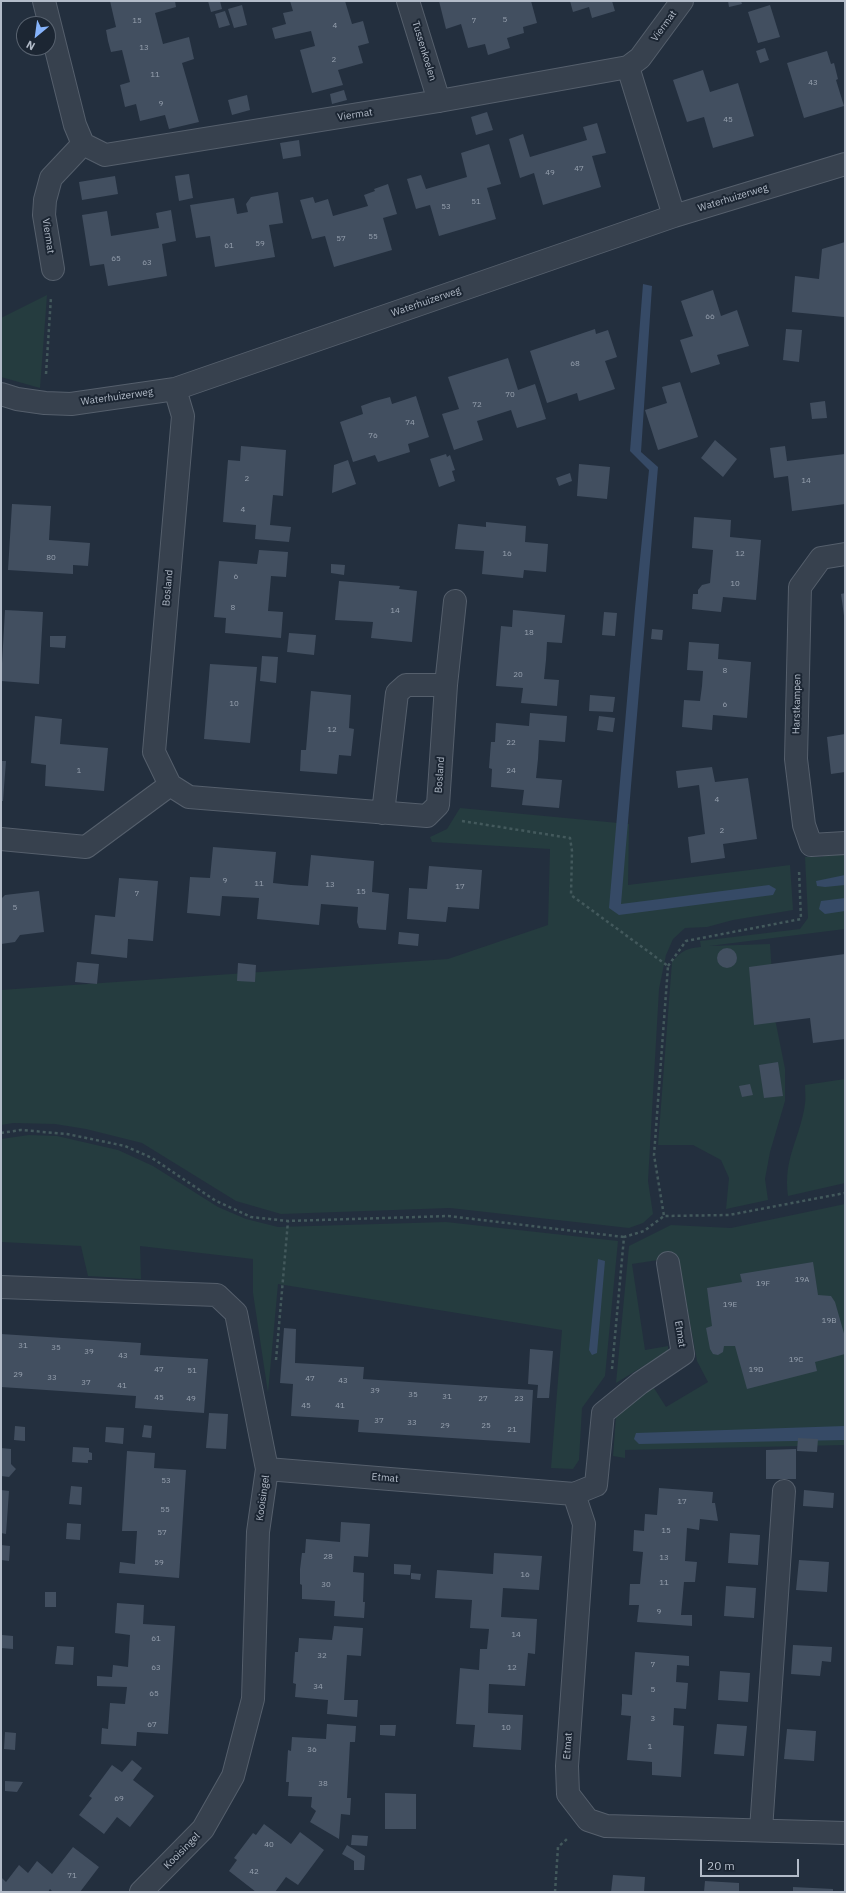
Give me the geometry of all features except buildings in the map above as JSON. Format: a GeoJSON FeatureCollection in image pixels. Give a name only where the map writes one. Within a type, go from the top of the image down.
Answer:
{"type":"FeatureCollection","features":[{"type":"Feature","properties":{"kind":"street"},"geometry":{"type":"LineString","coordinates":[[44,1],[75,125],[83,144]]}},
{"type":"Feature","properties":{"kind":"street","name":"Tussenkoelen"},"geometry":{"type":"LineString","coordinates":[[408,1],[439,101]]}},
{"type":"Feature","properties":{"kind":"street","name":"Viermat"},"geometry":{"type":"LineString","coordinates":[[53,268],[44,215],[45,200],[51,178],[83,144],[105,156],[439,101],[628,67],[640,58],[682,1]]}},
{"type":"Feature","properties":{"kind":"street"},"geometry":{"type":"LineString","coordinates":[[628,67],[674,216]]}},
{"type":"Feature","properties":{"kind":"street","name":"Waterhuizerweg"},"geometry":{"type":"LineString","coordinates":[[1,394],[17,399],[45,403],[71,404],[175,389],[674,216],[845,164]]}},
{"type":"Feature","properties":{"kind":"street","name":"Bosland"},"geometry":{"type":"LineString","coordinates":[[175,389],[183,416],[154,752],[170,785],[189,798],[427,816],[438,805],[446,684],[455,601]]}},
{"type":"Feature","properties":{"kind":"street","name":"Harstkampen"},"geometry":{"type":"LineString","coordinates":[[811,845],[804,825],[796,759],[800,587],[821,558],[845,554]]}},
{"type":"Feature","properties":{"kind":"street"},"geometry":{"type":"LineString","coordinates":[[383,813],[398,693],[406,685],[446,684]]}},
{"type":"Feature","properties":{"kind":"street"},"geometry":{"type":"LineString","coordinates":[[1,838],[86,847],[170,785]]}},
{"type":"Feature","properties":{"kind":"street"},"geometry":{"type":"LineString","coordinates":[[811,845],[845,843]]}},
{"type":"Feature","properties":{"kind":"street","name":"Etmat"},"geometry":{"type":"LineString","coordinates":[[267,1469],[574,1494],[596,1485],[604,1413],[640,1383],[683,1354],[668,1263]]}},
{"type":"Feature","properties":{"kind":"street","name":"Kooisingel"},"geometry":{"type":"LineString","coordinates":[[1,1287],[217,1295],[236,1313],[267,1469],[258,1532],[253,1699],[233,1776],[203,1829],[141,1892]]}},
{"type":"Feature","properties":{"kind":"street"},"geometry":{"type":"LineString","coordinates":[[761,1830],[784,1491]]}},
{"type":"Feature","properties":{"kind":"street","name":"Etmat"},"geometry":{"type":"LineString","coordinates":[[574,1494],[584,1524],[567,1766],[568,1794],[588,1820]]}},
{"type":"Feature","properties":{"kind":"street"},"geometry":{"type":"LineString","coordinates":[[588,1820],[606,1826],[845,1833]]}},
{"type":"Feature","properties":{"kind":"path"},"geometry":{"type":"LineString","coordinates":[[45,403],[53,268]]}},
{"type":"Feature","properties":{"kind":"path"},"geometry":{"type":"LineString","coordinates":[[438,805],[464,822],[570,838],[572,851],[571,894],[668,966]]}},
{"type":"Feature","properties":{"kind":"path"},"geometry":{"type":"LineString","coordinates":[[664,1216],[654,1155],[668,966],[686,941],[801,919],[798,857],[811,845]]}},
{"type":"Feature","properties":{"kind":"path"},"geometry":{"type":"LineString","coordinates":[[1,1133],[21,1130],[60,1134],[125,1146],[152,1158],[216,1201],[251,1217],[288,1221],[448,1216],[624,1237]]}},
{"type":"Feature","properties":{"kind":"path"},"geometry":{"type":"LineString","coordinates":[[276,1368],[288,1221]]}},
{"type":"Feature","properties":{"kind":"path"},"geometry":{"type":"LineString","coordinates":[[555,1892],[558,1846],[588,1820]]}},
{"type":"Feature","properties":{"kind":"green space"},"geometry":{"type":"Polygon","coordinates":[[[47,295],[40,388],[1,377],[1,318],[47,295]]]}},
{"type":"Feature","properties":{"kind":"green space"},"geometry":{"type":"Polygon","coordinates":[[[460,808],[629,824],[628,885],[790,865],[793,910],[733,920],[707,927],[685,928],[673,939],[666,955],[659,989],[648,1181],[653,1214],[643,1223],[629,1228],[450,1208],[281,1214],[236,1201],[142,1143],[86,1129],[55,1124],[13,1123],[1,1125],[1,990],[448,959],[548,925],[550,849],[432,842],[430,837],[447,829],[460,808]]]}},
{"type":"Feature","properties":{"kind":"green space"},"geometry":{"type":"Polygon","coordinates":[[[838,852],[845,852],[845,929],[709,946],[770,944],[775,1019],[785,1069],[785,1101],[770,1152],[765,1179],[768,1200],[726,1209],[729,1178],[721,1160],[693,1145],[658,1145],[672,962],[678,955],[685,951],[692,948],[701,947],[700,941],[800,929],[808,918],[805,857],[821,857],[838,852]]]}},
{"type":"Feature","properties":{"kind":"green space"},"geometry":{"type":"Polygon","coordinates":[[[845,1079],[845,1183],[788,1196],[788,1171],[790,1159],[803,1116],[805,1085],[845,1079]]]}},
{"type":"Feature","properties":{"kind":"green space"},"geometry":{"type":"Polygon","coordinates":[[[29,1135],[57,1136],[118,1150],[153,1166],[218,1207],[246,1219],[278,1227],[446,1222],[618,1241],[605,1376],[582,1408],[579,1460],[573,1469],[551,1468],[562,1330],[278,1284],[268,1393],[253,1293],[253,1259],[140,1246],[141,1279],[88,1276],[81,1246],[1,1242],[1,1139],[29,1135]]]}},
{"type":"Feature","properties":{"kind":"green space"},"geometry":{"type":"Polygon","coordinates":[[[845,1204],[845,1445],[625,1450],[625,1458],[613,1456],[616,1416],[624,1403],[654,1388],[666,1407],[708,1382],[697,1361],[678,1257],[632,1264],[645,1350],[668,1346],[668,1351],[616,1383],[629,1246],[671,1225],[731,1228],[845,1204]]]}},
{"type":"Feature","properties":{"kind":"water"},"geometry":{"type":"Polygon","coordinates":[[[643,284],[652,286],[641,452],[658,467],[621,904],[769,885],[776,889],[773,895],[619,915],[609,908],[635,608],[649,470],[630,451],[643,284]]]}},
{"type":"Feature","properties":{"kind":"water"},"geometry":{"type":"Polygon","coordinates":[[[845,875],[845,885],[825,887],[817,886],[816,881],[845,875]]]}},
{"type":"Feature","properties":{"kind":"water"},"geometry":{"type":"Polygon","coordinates":[[[845,898],[845,911],[825,914],[819,909],[821,901],[845,898]]]}},
{"type":"Feature","properties":{"kind":"water"},"geometry":{"type":"Polygon","coordinates":[[[598,1259],[605,1261],[597,1353],[592,1355],[589,1350],[598,1259]]]}},
{"type":"Feature","properties":{"kind":"water"},"geometry":{"type":"Polygon","coordinates":[[[845,1426],[845,1440],[639,1444],[634,1439],[636,1433],[845,1426]]]}}]}
